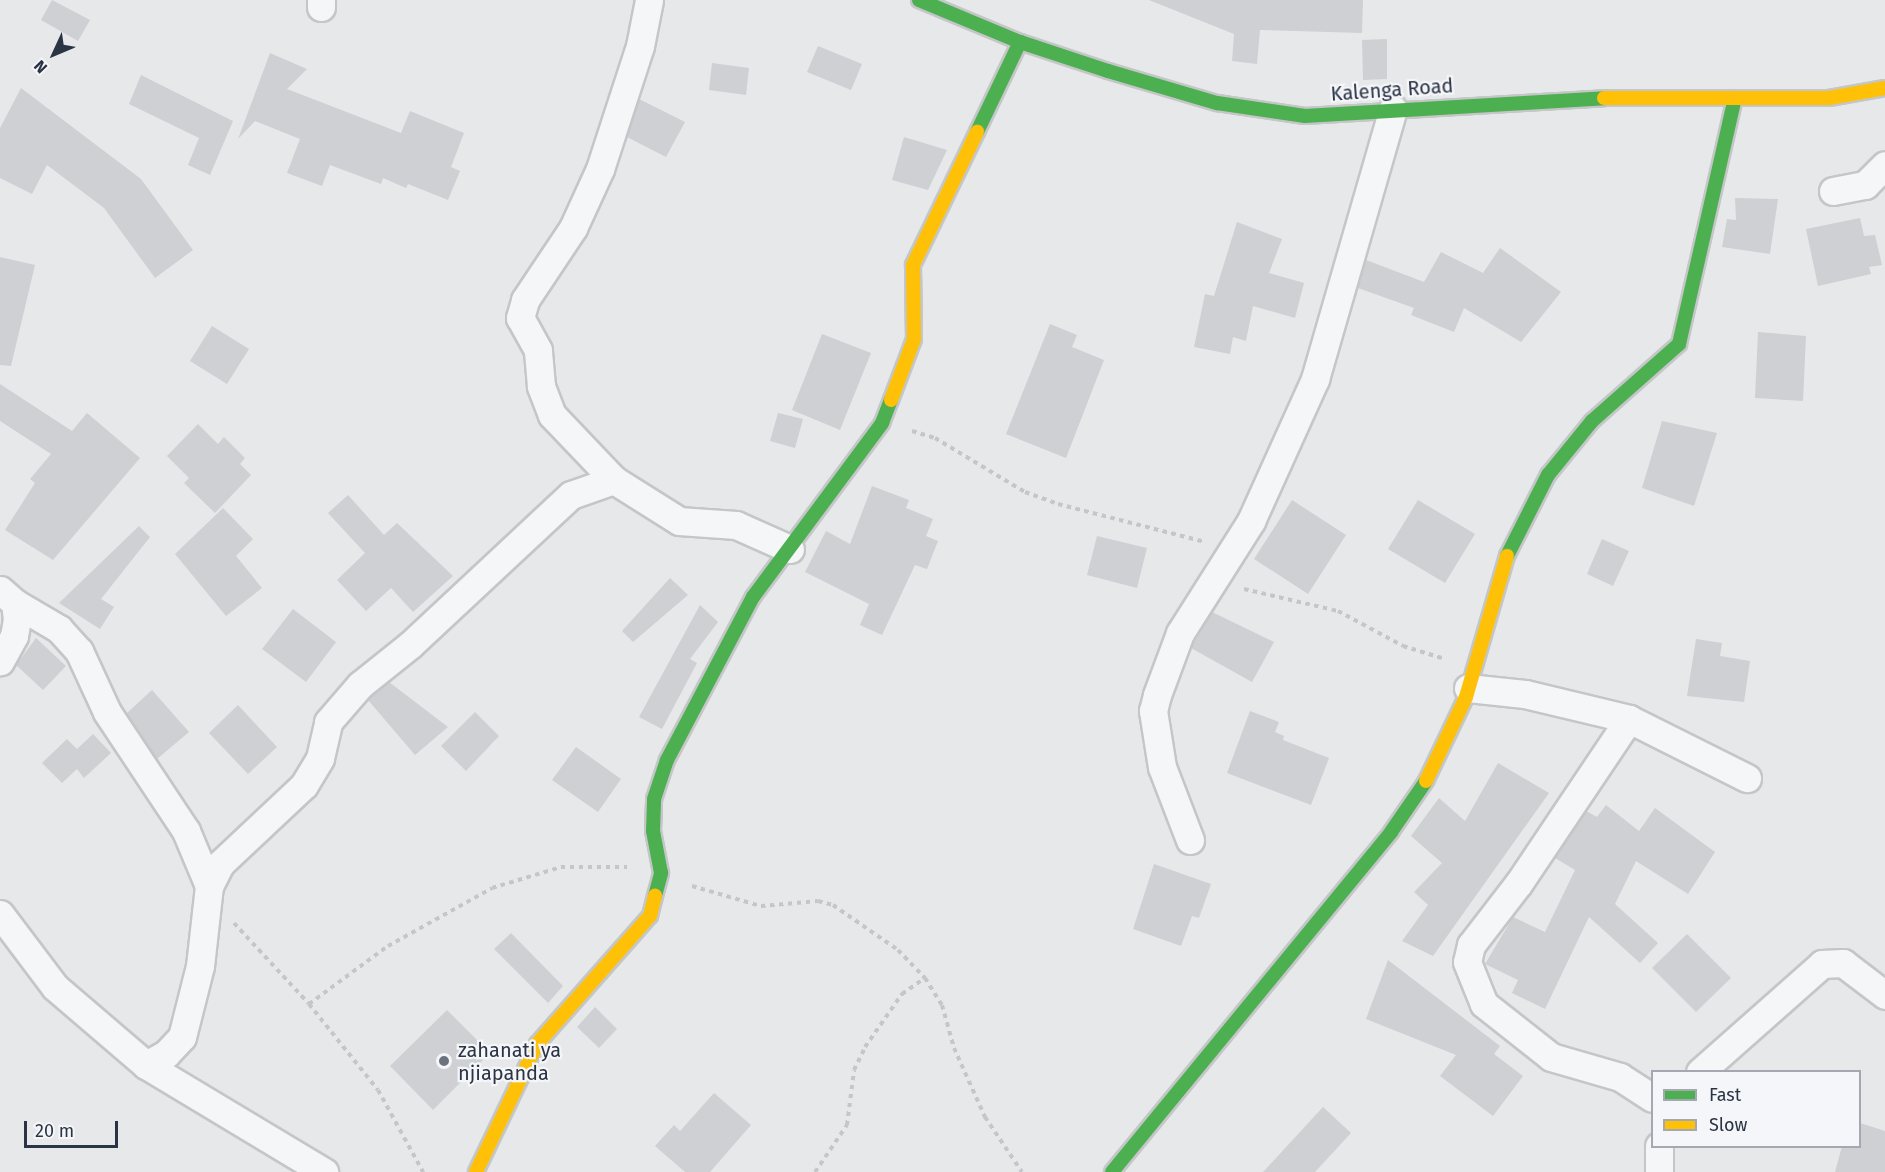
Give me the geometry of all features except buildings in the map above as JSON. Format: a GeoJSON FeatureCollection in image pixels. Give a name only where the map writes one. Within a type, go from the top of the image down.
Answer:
{"type":"FeatureCollection","features":[{"type":"Feature","properties":{"kind":"street"},"geometry":{"type":"LineString","coordinates":[[649,0],[640,46],[600,169],[573,228],[525,300],[519,318],[538,350],[541,387],[552,415],[614,480],[679,521],[736,525],[790,549]]}},
{"type":"Feature","properties":{"kind":"street","name":"Kalenga Road"},"geometry":{"type":"LineString","coordinates":[[920,0],[1020,42],[1218,104],[1305,116],[1551,98],[1829,98],[1885,88]]}},
{"type":"Feature","properties":{"kind":"street"},"geometry":{"type":"LineString","coordinates":[[476,1172],[537,1044],[592,976],[640,930],[650,916],[661,873],[653,831],[654,799],[667,760],[753,597],[790,549],[839,475],[882,423],[914,339],[913,265],[1020,42]]}},
{"type":"Feature","properties":{"kind":"street"},"geometry":{"type":"LineString","coordinates":[[1112,1172],[1390,832],[1449,740],[1471,678],[1506,556],[1548,475],[1592,421],[1679,344],[1735,98]]}},
{"type":"Feature","properties":{"kind":"street"},"geometry":{"type":"LineString","coordinates":[[1190,840],[1162,767],[1153,711],[1180,633],[1207,585],[1236,549],[1316,379],[1393,109]]}},
{"type":"Feature","properties":{"kind":"street"},"geometry":{"type":"LineString","coordinates":[[1833,191],[1865,185],[1885,165]]}},
{"type":"Feature","properties":{"kind":"street"},"geometry":{"type":"LineString","coordinates":[[146,1065],[166,1054],[182,1037],[200,966],[209,886],[220,864],[314,771],[328,722],[360,685],[410,645],[566,499],[591,484],[614,480]]}},
{"type":"Feature","properties":{"kind":"street"},"geometry":{"type":"LineString","coordinates":[[7,597],[59,629],[79,651],[107,712],[186,831],[209,886]]}},
{"type":"Feature","properties":{"kind":"street"},"geometry":{"type":"LineString","coordinates":[[0,661],[14,636],[7,597]]}},
{"type":"Feature","properties":{"kind":"street"},"geometry":{"type":"LineString","coordinates":[[1471,678],[1525,694],[1629,718],[1747,778]]}},
{"type":"Feature","properties":{"kind":"street"},"geometry":{"type":"LineString","coordinates":[[1629,718],[1518,884],[1471,945],[1467,962],[1484,1004],[1551,1057],[1620,1077],[1651,1097]]}},
{"type":"Feature","properties":{"kind":"street"},"geometry":{"type":"LineString","coordinates":[[0,914],[55,987],[146,1065],[324,1172]]}},
{"type":"Feature","properties":{"kind":"street"},"geometry":{"type":"LineString","coordinates":[[1701,1070],[1822,964],[1843,963],[1885,995]]}},
{"type":"Feature","properties":{"kind":"street"},"geometry":{"type":"LineString","coordinates":[[1659,1148],[1659,1172]]}},
{"type":"Feature","properties":{"kind":"path"},"geometry":{"type":"LineString","coordinates":[[882,423],[935,438],[1025,492],[1058,504],[1236,549]]}},
{"type":"Feature","properties":{"kind":"path"},"geometry":{"type":"LineString","coordinates":[[1207,585],[1268,592],[1338,611],[1403,646],[1471,678]]}},
{"type":"Feature","properties":{"kind":"path"},"geometry":{"type":"LineString","coordinates":[[309,1004],[388,946],[492,888],[526,874],[561,867],[619,866],[661,873],[761,906],[818,901],[833,905],[867,925],[925,978],[942,1005],[954,1048],[985,1117],[1022,1172]]}},
{"type":"Feature","properties":{"kind":"path"},"geometry":{"type":"LineString","coordinates":[[209,886],[233,922],[309,1004],[378,1090],[423,1172]]}},
{"type":"Feature","properties":{"kind":"path"},"geometry":{"type":"LineString","coordinates":[[815,1172],[847,1125],[854,1070],[865,1047],[902,994],[925,978]]}},
{"type":"Feature","properties":{"kind":"traffic: fast"},"geometry":{"type":"LineString","coordinates":[[919,0],[1020,42],[1108,71],[1217,103],[1305,116],[1604,98]]}},
{"type":"Feature","properties":{"kind":"traffic: fast"},"geometry":{"type":"LineString","coordinates":[[977,132],[1020,42]]}},
{"type":"Feature","properties":{"kind":"traffic: fast"},"geometry":{"type":"LineString","coordinates":[[1507,556],[1548,475],[1592,421],[1679,344],[1735,98]]}},
{"type":"Feature","properties":{"kind":"traffic: fast"},"geometry":{"type":"LineString","coordinates":[[655,896],[661,873],[653,831],[654,799],[667,760],[753,597],[882,423],[891,400]]}},
{"type":"Feature","properties":{"kind":"traffic: fast"},"geometry":{"type":"LineString","coordinates":[[1112,1172],[1391,832],[1426,781]]}},
{"type":"Feature","properties":{"kind":"traffic: slow"},"geometry":{"type":"LineString","coordinates":[[1604,98],[1829,98],[1885,88]]}},
{"type":"Feature","properties":{"kind":"traffic: slow"},"geometry":{"type":"LineString","coordinates":[[891,400],[914,339],[913,265],[977,132]]}},
{"type":"Feature","properties":{"kind":"traffic: slow"},"geometry":{"type":"LineString","coordinates":[[1426,781],[1466,697],[1507,556]]}},
{"type":"Feature","properties":{"kind":"traffic: slow"},"geometry":{"type":"LineString","coordinates":[[476,1172],[537,1044],[650,916],[655,896]]}},
{"type":"Feature","properties":{"kind":"place","name":"zahanati ya njiapanda"},"geometry":{"type":"Point","coordinates":[444,1061]}}]}
